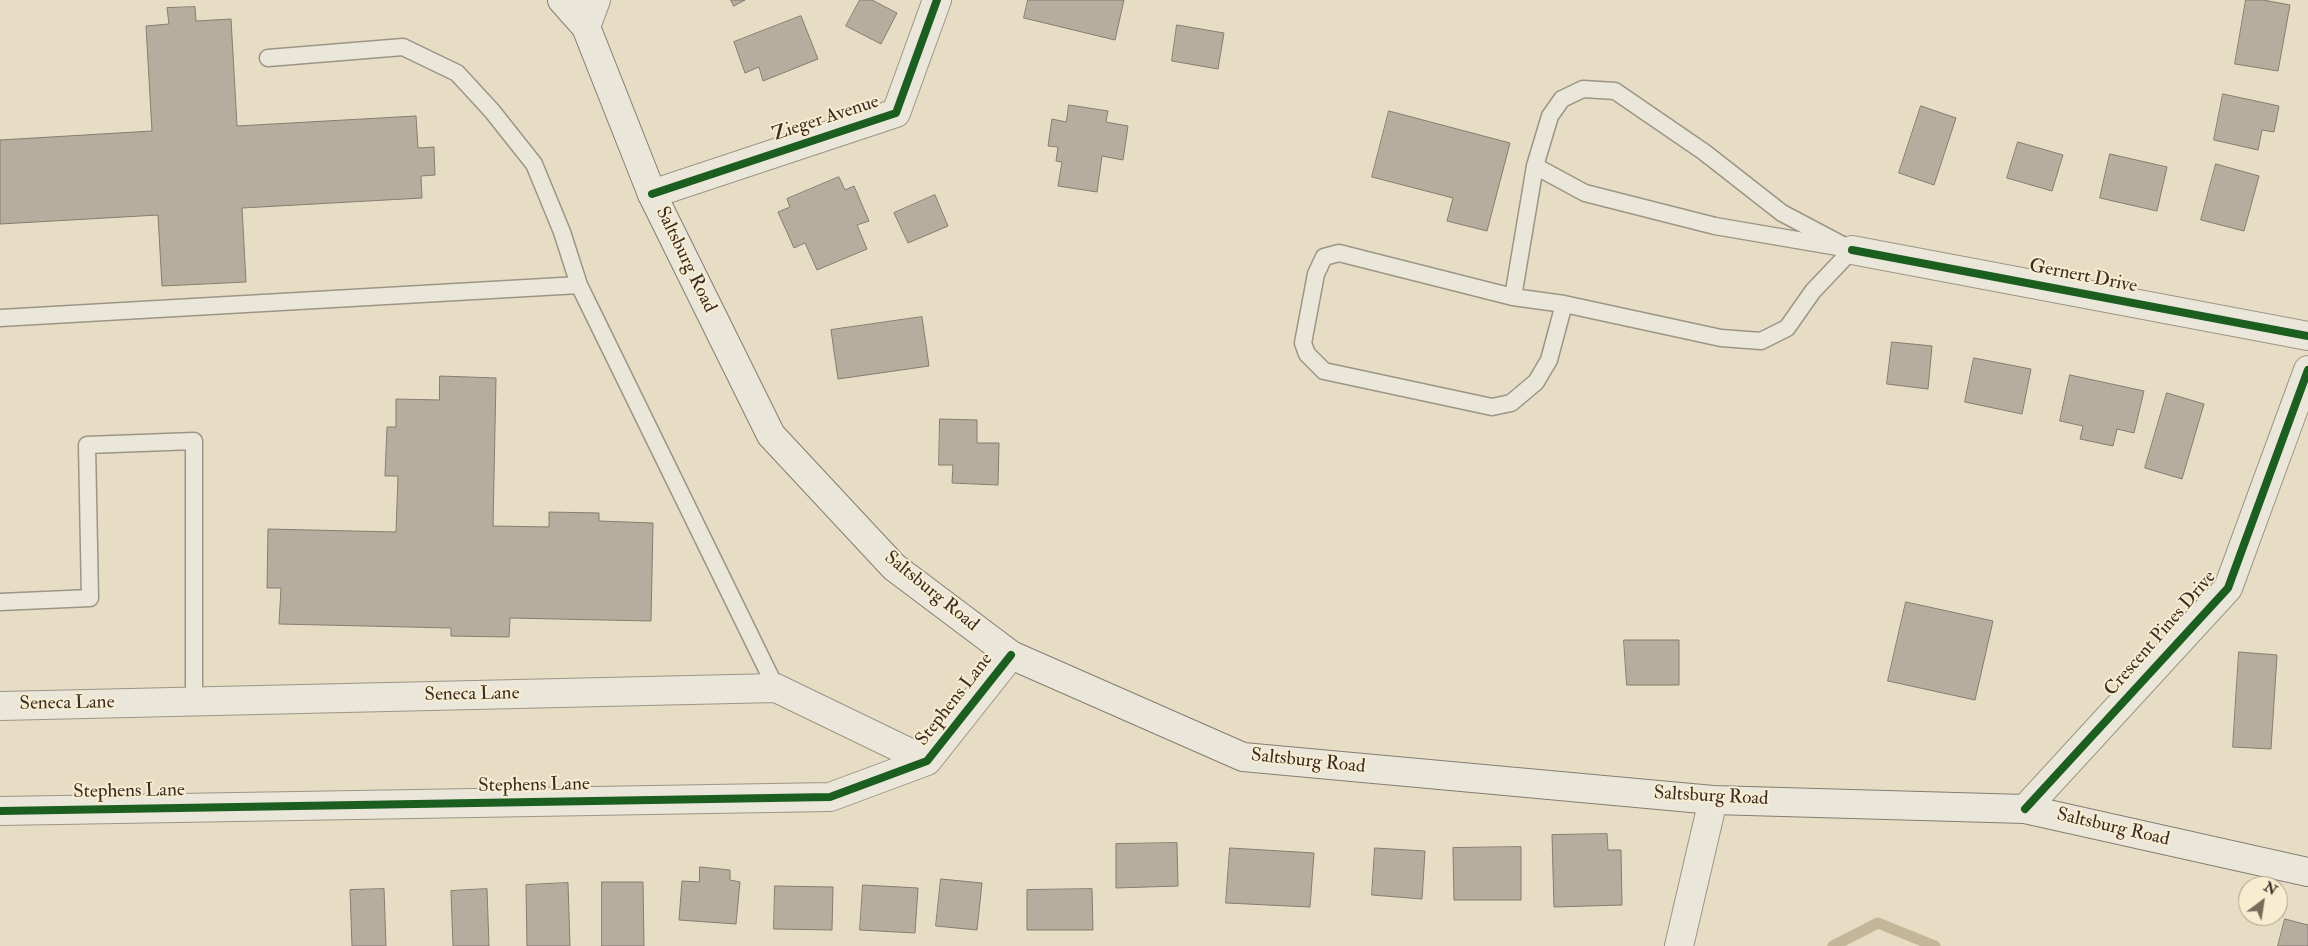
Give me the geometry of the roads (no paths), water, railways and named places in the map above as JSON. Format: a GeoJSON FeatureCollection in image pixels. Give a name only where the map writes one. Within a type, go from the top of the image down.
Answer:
{"type":"FeatureCollection","features":[{"type":"Feature","properties":{"kind":"street","name":"Saltsburg Road"},"geometry":{"type":"LineString","coordinates":[[562,0],[586,27],[652,194],[771,435],[894,568],[1011,655],[1244,757],[1713,800],[2025,809],[2308,872]]}},
{"type":"Feature","properties":{"kind":"street"},"geometry":{"type":"LineString","coordinates":[[586,27],[596,0]]}},
{"type":"Feature","properties":{"kind":"street","name":"Zieger Avenue"},"geometry":{"type":"LineString","coordinates":[[652,194],[896,113],[937,0]]}},
{"type":"Feature","properties":{"kind":"street","name":"Gernert Drive"},"geometry":{"type":"LineString","coordinates":[[1852,250],[2308,336]]}},
{"type":"Feature","properties":{"kind":"street","name":"Crescent Pines Drive"},"geometry":{"type":"LineString","coordinates":[[2025,809],[2228,588],[2308,370]]}},
{"type":"Feature","properties":{"kind":"street","name":"Stephens Lane"},"geometry":{"type":"LineString","coordinates":[[0,811],[830,797],[927,761],[1011,655]]}},
{"type":"Feature","properties":{"kind":"street","name":"Seneca Lane"},"geometry":{"type":"LineString","coordinates":[[0,706],[776,688],[927,761]]}},
{"type":"Feature","properties":{"kind":"street"},"geometry":{"type":"LineString","coordinates":[[1679,946],[1713,800]]}},
{"type":"Feature","properties":{"kind":"lane"},"geometry":{"type":"LineString","coordinates":[[268,58],[402,47],[457,73],[492,110],[534,164],[562,232],[579,285],[776,688]]}},
{"type":"Feature","properties":{"kind":"lane"},"geometry":{"type":"LineString","coordinates":[[1513,297],[1535,166],[1550,116],[1562,99],[1583,89],[1615,91],[1704,152],[1782,213],[1852,250]]}},
{"type":"Feature","properties":{"kind":"lane"},"geometry":{"type":"LineString","coordinates":[[1535,166],[1585,193],[1714,226],[1852,250]]}},
{"type":"Feature","properties":{"kind":"lane"},"geometry":{"type":"LineString","coordinates":[[1564,304],[1549,360],[1536,382],[1511,403],[1492,407],[1324,371],[1307,354],[1303,343],[1316,274],[1324,257],[1339,253],[1513,297],[1564,304],[1721,338],[1762,341],[1787,328],[1813,291],[1852,250]]}},
{"type":"Feature","properties":{"kind":"lane"},"geometry":{"type":"LineString","coordinates":[[0,318],[579,285]]}},
{"type":"Feature","properties":{"kind":"lane"},"geometry":{"type":"LineString","coordinates":[[0,602],[90,598],[88,445],[194,441],[194,702]]}},
{"type":"Feature","properties":{"kind":"waterway"},"geometry":{"type":"LineString","coordinates":[[1833,946],[1878,923],[1935,946]]}}]}
